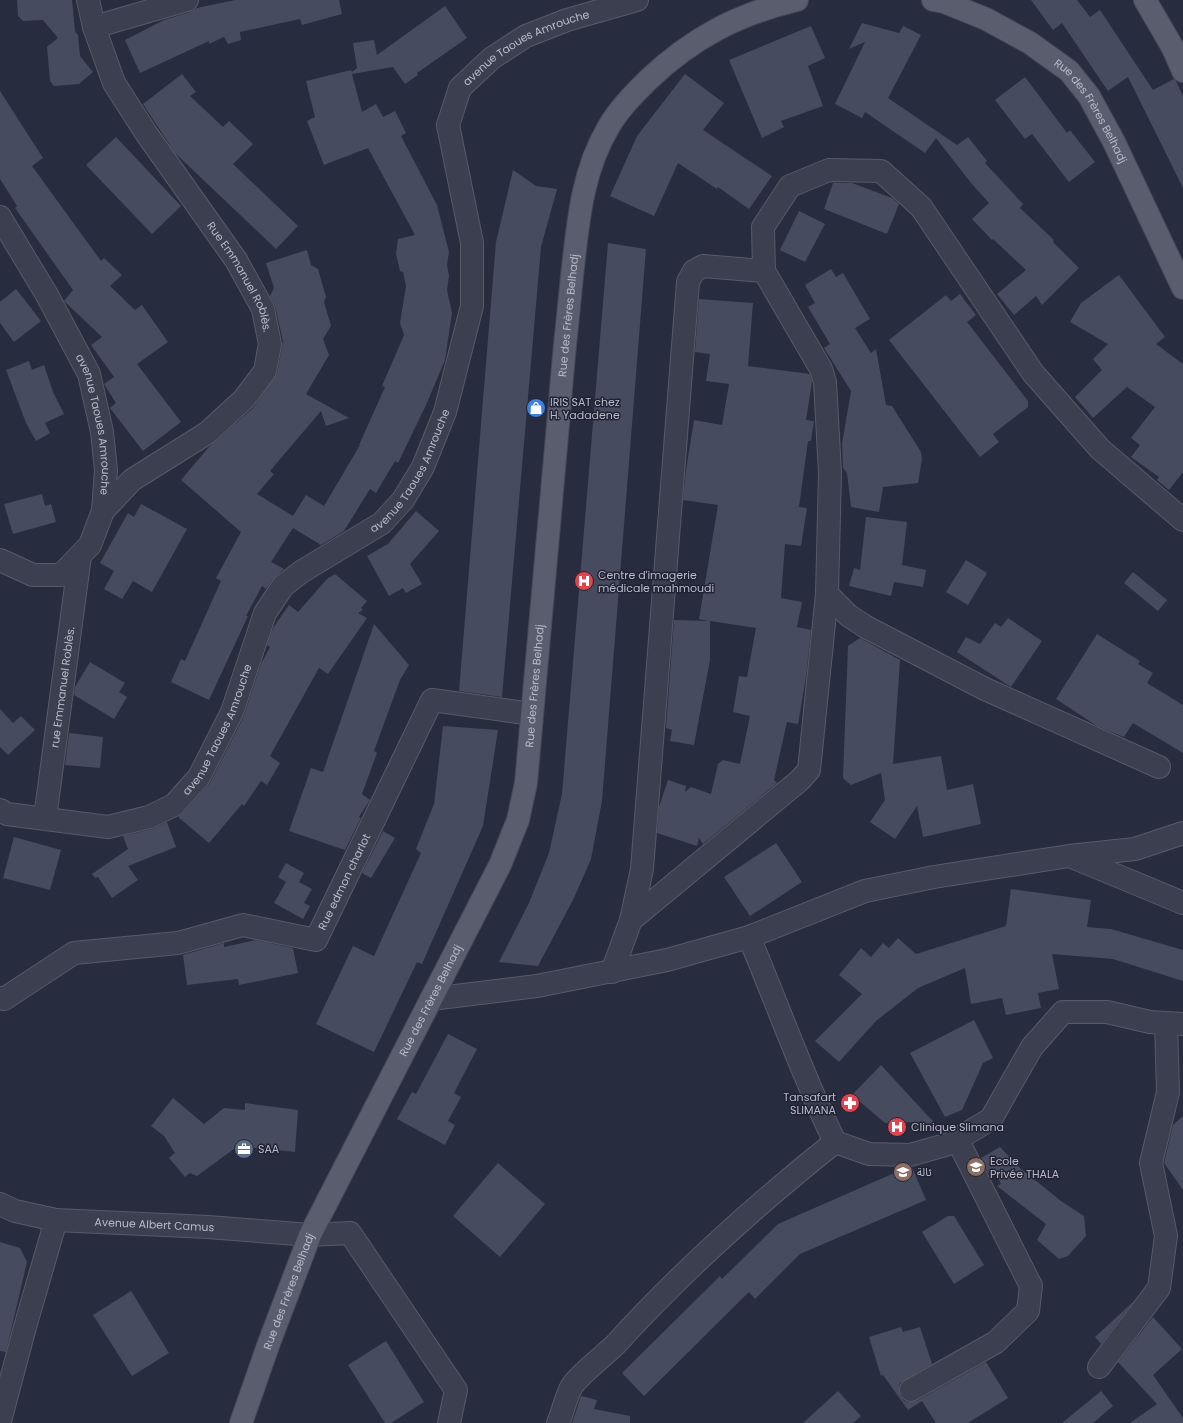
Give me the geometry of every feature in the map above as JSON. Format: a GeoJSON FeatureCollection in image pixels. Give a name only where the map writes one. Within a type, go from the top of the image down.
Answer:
{"type":"FeatureCollection","features":[{"type":"Feature","properties":{"kind":"main road","name":"Rue des Frères Belhadj"},"geometry":{"type":"LineString","coordinates":[[934,0],[944,2],[986,20],[1030,43],[1069,71],[1089,96],[1114,142],[1183,288]]}},
{"type":"Feature","properties":{"kind":"main road"},"geometry":{"type":"LineString","coordinates":[[1145,0],[1173,48],[1183,71]]}},
{"type":"Feature","properties":{"kind":"main road","name":"Rue des Frères Belhadj"},"geometry":{"type":"LineString","coordinates":[[242,1423],[269,1343],[310,1235],[500,865],[518,820],[526,783],[564,354],[580,204],[590,167],[608,128],[631,97],[664,66],[692,43],[730,23],[769,6],[785,1]]}},
{"type":"Feature","properties":{"kind":"street","name":"Rue Emmanuel Roblès."},"geometry":{"type":"LineString","coordinates":[[88,0],[94,27],[114,82],[146,133],[236,260],[263,309],[270,344],[265,371],[244,399],[208,433],[132,480],[103,511]]}},
{"type":"Feature","properties":{"kind":"street"},"geometry":{"type":"LineString","coordinates":[[94,27],[187,0]]}},
{"type":"Feature","properties":{"kind":"street","name":"avenue Taoues Amrouche"},"geometry":{"type":"LineString","coordinates":[[0,810],[7,814],[108,827],[149,817],[174,805],[199,778],[232,712],[265,613],[282,586],[301,572],[382,523],[403,500],[423,467],[445,412],[472,306],[472,243],[448,125],[460,88],[492,58],[526,36],[567,20],[638,0]]}},
{"type":"Feature","properties":{"kind":"street"},"geometry":{"type":"LineString","coordinates":[[631,920],[800,780],[809,770],[828,594],[830,473],[825,382],[821,369],[764,272],[763,227],[790,186],[829,170],[881,171],[921,207],[1033,373],[1100,449],[1183,520]]}},
{"type":"Feature","properties":{"kind":"street","name":"avenue Taoues Amrouche"},"geometry":{"type":"LineString","coordinates":[[0,217],[47,295],[89,374],[102,432],[106,470],[103,511],[90,545],[61,575],[33,575],[0,560]]}},
{"type":"Feature","properties":{"kind":"street"},"geometry":{"type":"LineString","coordinates":[[612,972],[631,920],[642,869],[688,282],[694,271],[703,266],[764,272]]}},
{"type":"Feature","properties":{"kind":"street","name":"rue Emmanuel Roblès."},"geometry":{"type":"LineString","coordinates":[[45,818],[80,556]]}},
{"type":"Feature","properties":{"kind":"street"},"geometry":{"type":"LineString","coordinates":[[828,594],[848,615],[866,627],[978,685],[1159,767]]}},
{"type":"Feature","properties":{"kind":"street","name":"Rue edmon charlot"},"geometry":{"type":"LineString","coordinates":[[0,998],[4,999],[74,953],[178,943],[243,925],[316,940],[432,700],[532,714]]}},
{"type":"Feature","properties":{"kind":"street"},"geometry":{"type":"LineString","coordinates":[[432,999],[537,986],[667,960],[749,937],[865,891],[934,877],[1069,856],[1135,849],[1183,833]]}},
{"type":"Feature","properties":{"kind":"street"},"geometry":{"type":"LineString","coordinates":[[1069,856],[1183,903]]}},
{"type":"Feature","properties":{"kind":"street"},"geometry":{"type":"LineString","coordinates":[[749,937],[779,1007],[814,1099],[835,1142],[869,1154],[910,1155],[949,1144],[991,1119],[1032,1047],[1063,1012],[1107,1012],[1150,1022],[1175,1024],[1168,1092],[1150,1163],[1166,1236],[1159,1288],[1099,1367]]}},
{"type":"Feature","properties":{"kind":"street"},"geometry":{"type":"LineString","coordinates":[[912,1390],[996,1342],[1028,1311],[1031,1286],[957,1139]]}},
{"type":"Feature","properties":{"kind":"street"},"geometry":{"type":"LineString","coordinates":[[558,1423],[572,1386],[608,1353],[654,1302],[777,1188],[835,1142]]}},
{"type":"Feature","properties":{"kind":"street","name":"Avenue Albert Camus"},"geometry":{"type":"LineString","coordinates":[[0,1204],[14,1211],[56,1220],[208,1227],[310,1235],[350,1233],[456,1390],[449,1423]]}},
{"type":"Feature","properties":{"kind":"street"},"geometry":{"type":"LineString","coordinates":[[0,1421],[56,1220]]}},
{"type":"Feature","properties":{"kind":"building"},"geometry":{"type":"Polygon","coordinates":[[[17,0],[72,0],[75,31],[78,35],[80,56],[93,72],[79,84],[54,86],[50,81],[47,47],[58,38],[43,20],[23,21],[18,16],[17,0]]]}},
{"type":"Feature","properties":{"kind":"building"},"geometry":{"type":"Polygon","coordinates":[[[235,0],[339,0],[342,14],[302,25],[300,19],[240,32],[241,40],[228,44],[224,37],[209,44],[209,41],[140,73],[125,40],[164,20],[190,12],[197,8],[235,0]]]}},
{"type":"Feature","properties":{"kind":"building"},"geometry":{"type":"Polygon","coordinates":[[[1031,0],[1077,0],[1090,17],[1100,10],[1153,90],[1174,79],[1176,81],[1183,96],[1183,188],[1128,77],[1108,91],[1062,23],[1053,30],[1031,0]]]}},
{"type":"Feature","properties":{"kind":"building"},"geometry":{"type":"Polygon","coordinates":[[[445,6],[467,38],[417,73],[418,75],[405,84],[393,67],[352,74],[362,112],[376,104],[383,117],[395,111],[406,133],[401,136],[437,205],[449,252],[447,265],[449,276],[447,290],[452,313],[445,360],[426,405],[398,463],[395,461],[376,493],[370,489],[344,531],[321,545],[293,528],[271,562],[284,569],[273,579],[266,589],[262,586],[246,616],[248,616],[209,700],[171,682],[181,659],[185,661],[221,581],[216,578],[241,532],[181,480],[209,447],[253,408],[277,374],[283,341],[275,306],[270,296],[274,288],[266,263],[307,250],[311,265],[318,269],[326,297],[324,302],[331,326],[323,339],[329,355],[306,394],[349,418],[326,426],[321,411],[270,471],[274,474],[257,494],[293,516],[306,495],[324,506],[360,445],[385,387],[382,386],[404,335],[400,323],[406,286],[403,272],[400,271],[396,254],[398,239],[415,235],[368,148],[324,165],[307,121],[315,117],[306,81],[351,70],[352,72],[357,68],[353,43],[374,40],[377,55],[445,6]]]}},
{"type":"Feature","properties":{"kind":"building"},"geometry":{"type":"Polygon","coordinates":[[[862,23],[899,33],[903,26],[921,35],[888,98],[957,145],[968,137],[987,161],[985,163],[1023,204],[1020,208],[1054,240],[1053,242],[1079,268],[1042,305],[1036,296],[1014,315],[997,294],[1026,270],[993,239],[992,240],[972,219],[989,203],[971,183],[936,138],[925,153],[865,112],[862,118],[835,104],[865,42],[849,49],[862,23]]]}},
{"type":"Feature","properties":{"kind":"building"},"geometry":{"type":"Polygon","coordinates":[[[811,26],[825,58],[808,66],[823,106],[781,121],[784,127],[762,138],[729,60],[811,26]]]}},
{"type":"Feature","properties":{"kind":"building"},"geometry":{"type":"Polygon","coordinates":[[[182,74],[196,92],[190,96],[223,127],[229,121],[253,144],[233,164],[298,226],[276,249],[175,153],[143,104],[182,74]]]}},
{"type":"Feature","properties":{"kind":"building"},"geometry":{"type":"Polygon","coordinates":[[[685,74],[724,103],[703,130],[772,176],[749,209],[718,187],[717,189],[678,163],[654,216],[610,196],[637,136],[685,74]]]}},
{"type":"Feature","properties":{"kind":"building"},"geometry":{"type":"Polygon","coordinates":[[[1025,77],[1067,133],[1070,130],[1095,162],[1069,182],[1032,134],[1025,139],[995,100],[1025,77]]]}},
{"type":"Feature","properties":{"kind":"building"},"geometry":{"type":"Polygon","coordinates":[[[0,91],[43,158],[32,166],[101,261],[104,258],[122,275],[110,286],[135,310],[142,305],[168,342],[137,364],[181,422],[143,451],[110,408],[116,403],[104,384],[114,377],[91,345],[102,337],[64,301],[73,290],[15,208],[17,206],[0,179],[0,91]]]}},
{"type":"Feature","properties":{"kind":"building"},"geometry":{"type":"Polygon","coordinates":[[[116,137],[181,206],[152,234],[86,165],[116,137]]]}},
{"type":"Feature","properties":{"kind":"building"},"geometry":{"type":"Polygon","coordinates":[[[513,170],[536,186],[557,189],[541,247],[502,697],[459,691],[496,242],[513,170]]]}},
{"type":"Feature","properties":{"kind":"building"},"geometry":{"type":"Polygon","coordinates":[[[833,183],[852,183],[892,198],[899,204],[887,234],[824,209],[833,183]]]}},
{"type":"Feature","properties":{"kind":"building"},"geometry":{"type":"Polygon","coordinates":[[[799,211],[825,224],[805,262],[780,250],[799,211]]]}},
{"type":"Feature","properties":{"kind":"building"},"geometry":{"type":"Polygon","coordinates":[[[608,243],[646,249],[602,801],[591,859],[574,898],[538,966],[499,962],[529,903],[549,853],[562,794],[608,243]]]}},
{"type":"Feature","properties":{"kind":"building"},"geometry":{"type":"Polygon","coordinates":[[[831,269],[836,277],[843,273],[870,319],[855,328],[871,353],[876,349],[886,405],[892,406],[921,452],[922,459],[918,483],[883,487],[879,512],[851,507],[847,473],[843,468],[842,444],[851,391],[824,348],[830,344],[808,307],[815,303],[805,285],[831,269]]]}},
{"type":"Feature","properties":{"kind":"building"},"geometry":{"type":"Polygon","coordinates":[[[1119,275],[1165,337],[1156,344],[1183,364],[1183,472],[1169,490],[1157,480],[1159,477],[1131,457],[1140,445],[1131,438],[1155,407],[1127,387],[1093,418],[1075,397],[1102,370],[1093,359],[1108,344],[1070,322],[1081,303],[1119,275]]]}},
{"type":"Feature","properties":{"kind":"building"},"geometry":{"type":"Polygon","coordinates":[[[16,289],[41,321],[14,342],[0,323],[0,302],[16,289]]]}},
{"type":"Feature","properties":{"kind":"building"},"geometry":{"type":"Polygon","coordinates":[[[960,294],[976,315],[967,322],[1028,401],[1028,407],[993,434],[999,442],[980,457],[889,340],[946,295],[951,301],[960,294]]]}},
{"type":"Feature","properties":{"kind":"building"},"geometry":{"type":"Polygon","coordinates":[[[699,299],[753,303],[748,366],[810,374],[812,382],[806,420],[814,421],[811,441],[808,441],[799,507],[807,508],[801,546],[785,544],[781,598],[802,602],[797,627],[811,630],[806,677],[798,724],[787,722],[774,780],[777,783],[703,844],[699,838],[697,846],[657,833],[659,807],[668,780],[686,786],[685,792],[691,787],[711,794],[718,764],[723,760],[740,764],[750,716],[733,712],[739,676],[747,677],[756,628],[710,621],[710,660],[694,745],[670,741],[672,730],[666,728],[674,620],[708,621],[699,619],[718,505],[683,500],[694,420],[722,425],[729,384],[706,381],[710,354],[695,352],[699,299]]]}},
{"type":"Feature","properties":{"kind":"building"},"geometry":{"type":"Polygon","coordinates":[[[29,361],[32,370],[44,365],[53,392],[64,414],[45,423],[50,433],[36,441],[26,423],[6,370],[29,361]]]}},
{"type":"Feature","properties":{"kind":"building"},"geometry":{"type":"Polygon","coordinates":[[[42,494],[45,506],[51,504],[56,522],[13,534],[4,504],[42,494]]]}},
{"type":"Feature","properties":{"kind":"building"},"geometry":{"type":"Polygon","coordinates":[[[141,504],[187,529],[152,592],[133,581],[122,599],[104,589],[114,571],[100,563],[128,513],[134,517],[141,504]]]}},
{"type":"Feature","properties":{"kind":"building"},"geometry":{"type":"Polygon","coordinates":[[[416,511],[439,531],[410,564],[422,584],[406,593],[403,588],[389,596],[367,556],[388,544],[416,511]]]}},
{"type":"Feature","properties":{"kind":"building"},"geometry":{"type":"Polygon","coordinates":[[[866,517],[907,522],[902,565],[926,570],[923,587],[894,582],[891,596],[849,586],[854,568],[860,570],[866,517]]]}},
{"type":"Feature","properties":{"kind":"building"},"geometry":{"type":"Polygon","coordinates":[[[966,560],[987,573],[968,605],[946,592],[966,560]]]}},
{"type":"Feature","properties":{"kind":"building"},"geometry":{"type":"Polygon","coordinates":[[[1133,572],[1167,600],[1158,611],[1124,583],[1133,572]]]}},
{"type":"Feature","properties":{"kind":"building"},"geometry":{"type":"Polygon","coordinates":[[[335,574],[367,601],[361,608],[363,610],[358,613],[367,618],[328,674],[319,668],[270,756],[280,763],[267,785],[261,781],[244,806],[242,804],[209,843],[178,817],[210,783],[243,718],[261,664],[270,647],[267,645],[273,628],[289,605],[298,612],[327,579],[335,574]]]}},
{"type":"Feature","properties":{"kind":"building"},"geometry":{"type":"Polygon","coordinates":[[[1008,618],[1042,641],[1011,687],[957,652],[966,637],[980,644],[995,623],[1001,627],[1008,618]]]}},
{"type":"Feature","properties":{"kind":"building"},"geometry":{"type":"Polygon","coordinates":[[[374,624],[409,665],[400,680],[374,751],[377,753],[362,794],[370,800],[359,817],[361,818],[345,850],[289,831],[311,768],[323,772],[374,624]]]}},
{"type":"Feature","properties":{"kind":"building"},"geometry":{"type":"Polygon","coordinates":[[[1097,634],[1140,661],[1138,664],[1153,673],[1147,683],[1183,705],[1183,753],[1133,723],[1124,737],[1097,726],[1056,699],[1097,634]]]}},
{"type":"Feature","properties":{"kind":"building"},"geometry":{"type":"Polygon","coordinates":[[[860,638],[900,660],[893,764],[941,756],[947,790],[973,784],[981,824],[923,837],[917,806],[895,839],[870,822],[885,800],[881,773],[851,785],[843,778],[848,646],[860,638]]]}},
{"type":"Feature","properties":{"kind":"building"},"geometry":{"type":"Polygon","coordinates":[[[90,662],[125,683],[119,692],[127,697],[114,719],[74,695],[75,687],[90,662]]]}},
{"type":"Feature","properties":{"kind":"building"},"geometry":{"type":"Polygon","coordinates":[[[0,709],[13,723],[21,716],[35,730],[8,755],[0,747],[0,709]]]}},
{"type":"Feature","properties":{"kind":"building"},"geometry":{"type":"Polygon","coordinates":[[[443,726],[498,730],[483,826],[422,964],[417,962],[374,1052],[316,1024],[353,946],[374,956],[421,853],[416,849],[434,804],[443,726]]]}},
{"type":"Feature","properties":{"kind":"building"},"geometry":{"type":"Polygon","coordinates":[[[69,733],[103,737],[100,768],[65,765],[69,733]]]}},
{"type":"Feature","properties":{"kind":"building"},"geometry":{"type":"Polygon","coordinates":[[[167,822],[176,847],[128,866],[138,880],[112,898],[98,877],[95,878],[92,874],[128,849],[123,836],[152,829],[167,822]]]}},
{"type":"Feature","properties":{"kind":"building"},"geometry":{"type":"Polygon","coordinates":[[[383,831],[395,838],[371,878],[362,873],[383,831]]]}},
{"type":"Feature","properties":{"kind":"building"},"geometry":{"type":"Polygon","coordinates":[[[14,837],[61,850],[50,890],[3,878],[14,837]]]}},
{"type":"Feature","properties":{"kind":"building"},"geometry":{"type":"Polygon","coordinates":[[[776,843],[802,882],[750,916],[724,877],[776,843]]]}},
{"type":"Feature","properties":{"kind":"building"},"geometry":{"type":"Polygon","coordinates":[[[286,863],[304,873],[299,882],[312,889],[304,903],[310,906],[303,919],[274,903],[286,882],[278,877],[286,863]]]}},
{"type":"Feature","properties":{"kind":"building"},"geometry":{"type":"Polygon","coordinates":[[[1011,889],[1091,900],[1087,927],[1111,929],[1183,950],[1183,981],[1113,959],[1052,954],[1059,989],[1038,993],[1041,1008],[1006,1015],[1002,998],[971,1004],[965,968],[918,988],[876,1021],[839,1062],[815,1041],[862,994],[839,975],[861,948],[871,957],[883,943],[889,948],[898,938],[916,954],[1006,926],[1011,889]]]}},
{"type":"Feature","properties":{"kind":"building"},"geometry":{"type":"Polygon","coordinates":[[[256,940],[293,948],[298,973],[239,985],[238,979],[187,985],[183,955],[224,943],[224,947],[256,940]]]}},
{"type":"Feature","properties":{"kind":"building"},"geometry":{"type":"Polygon","coordinates":[[[974,1020],[993,1058],[983,1063],[962,1110],[945,1117],[910,1053],[974,1020]]]}},
{"type":"Feature","properties":{"kind":"building"},"geometry":{"type":"Polygon","coordinates":[[[448,1034],[477,1049],[454,1093],[461,1097],[448,1121],[455,1125],[445,1145],[397,1119],[412,1092],[416,1094],[448,1034]]]}},
{"type":"Feature","properties":{"kind":"building"},"geometry":{"type":"Polygon","coordinates":[[[881,1065],[934,1122],[916,1130],[913,1122],[885,1123],[852,1095],[881,1065]]]}},
{"type":"Feature","properties":{"kind":"building"},"geometry":{"type":"Polygon","coordinates":[[[173,1098],[204,1124],[224,1108],[245,1110],[245,1103],[298,1110],[295,1152],[238,1146],[197,1176],[190,1173],[185,1177],[169,1158],[175,1153],[164,1136],[151,1126],[173,1098]]]}},
{"type":"Feature","properties":{"kind":"building"},"geometry":{"type":"Polygon","coordinates":[[[1183,1116],[1183,1190],[1164,1163],[1173,1125],[1183,1116]]]}},
{"type":"Feature","properties":{"kind":"building"},"geometry":{"type":"Polygon","coordinates":[[[1000,1147],[1020,1168],[1061,1201],[1084,1216],[1086,1236],[1068,1256],[1059,1259],[1037,1240],[1046,1224],[997,1186],[1001,1184],[994,1171],[988,1173],[981,1158],[1000,1147]]]}},
{"type":"Feature","properties":{"kind":"building"},"geometry":{"type":"Polygon","coordinates":[[[498,1163],[545,1204],[500,1257],[453,1216],[498,1163]]]}},
{"type":"Feature","properties":{"kind":"building"},"geometry":{"type":"Polygon","coordinates":[[[908,1167],[912,1167],[926,1200],[800,1254],[755,1299],[749,1292],[644,1396],[622,1373],[720,1276],[722,1279],[778,1224],[908,1167]]]}},
{"type":"Feature","properties":{"kind":"building"},"geometry":{"type":"Polygon","coordinates":[[[948,1216],[954,1216],[984,1265],[954,1284],[922,1232],[948,1216]]]}},
{"type":"Feature","properties":{"kind":"building"},"geometry":{"type":"Polygon","coordinates":[[[0,1242],[20,1248],[27,1262],[6,1352],[0,1351],[0,1242]]]}},
{"type":"Feature","properties":{"kind":"building"},"geometry":{"type":"Polygon","coordinates":[[[131,1291],[169,1353],[132,1376],[93,1315],[131,1291]]]}},
{"type":"Feature","properties":{"kind":"building"},"geometry":{"type":"Polygon","coordinates":[[[1133,1302],[1101,1344],[1095,1337],[1133,1302]]]}},
{"type":"Feature","properties":{"kind":"building"},"geometry":{"type":"Polygon","coordinates":[[[1153,1317],[1182,1349],[1153,1375],[1183,1418],[1183,1423],[1130,1423],[1157,1404],[1118,1362],[1153,1317]]]}},
{"type":"Feature","properties":{"kind":"building"},"geometry":{"type":"Polygon","coordinates":[[[901,1327],[903,1332],[920,1327],[932,1364],[900,1383],[900,1396],[904,1401],[917,1401],[986,1362],[1008,1398],[968,1423],[936,1423],[922,1401],[908,1410],[883,1375],[881,1376],[869,1337],[901,1327]]]}},
{"type":"Feature","properties":{"kind":"building"},"geometry":{"type":"Polygon","coordinates":[[[386,1341],[424,1402],[391,1423],[385,1423],[348,1365],[386,1341]]]}},
{"type":"Feature","properties":{"kind":"building"},"geometry":{"type":"Polygon","coordinates":[[[838,1391],[861,1416],[853,1423],[803,1423],[838,1391]]]}},
{"type":"Feature","properties":{"kind":"building"},"geometry":{"type":"Polygon","coordinates":[[[1101,1391],[1113,1406],[1093,1423],[1062,1423],[1101,1391]]]}},
{"type":"Feature","properties":{"kind":"building"},"geometry":{"type":"Polygon","coordinates":[[[581,1396],[597,1400],[594,1409],[630,1416],[630,1423],[572,1423],[581,1396]]]}},
{"type":"Feature","properties":{"kind":"place","name":"IRIS SAT chez H. Yadadene"},"geometry":{"type":"Point","coordinates":[536,408]}},
{"type":"Feature","properties":{"kind":"place","name":"Centre d'imagerie médicale mahmoudi"},"geometry":{"type":"Point","coordinates":[584,581]}},
{"type":"Feature","properties":{"kind":"place","name":"Tansafart SLIMANA"},"geometry":{"type":"Point","coordinates":[850,1103]}},
{"type":"Feature","properties":{"kind":"place","name":"Clinique Slimana"},"geometry":{"type":"Point","coordinates":[897,1127]}},
{"type":"Feature","properties":{"kind":"place","name":"SAA"},"geometry":{"type":"Point","coordinates":[244,1149]}},
{"type":"Feature","properties":{"kind":"place","name":"Ecole Privée THALA"},"geometry":{"type":"Point","coordinates":[976,1167]}},
{"type":"Feature","properties":{"kind":"place","name":"ثالة"},"geometry":{"type":"Point","coordinates":[903,1172]}}]}
